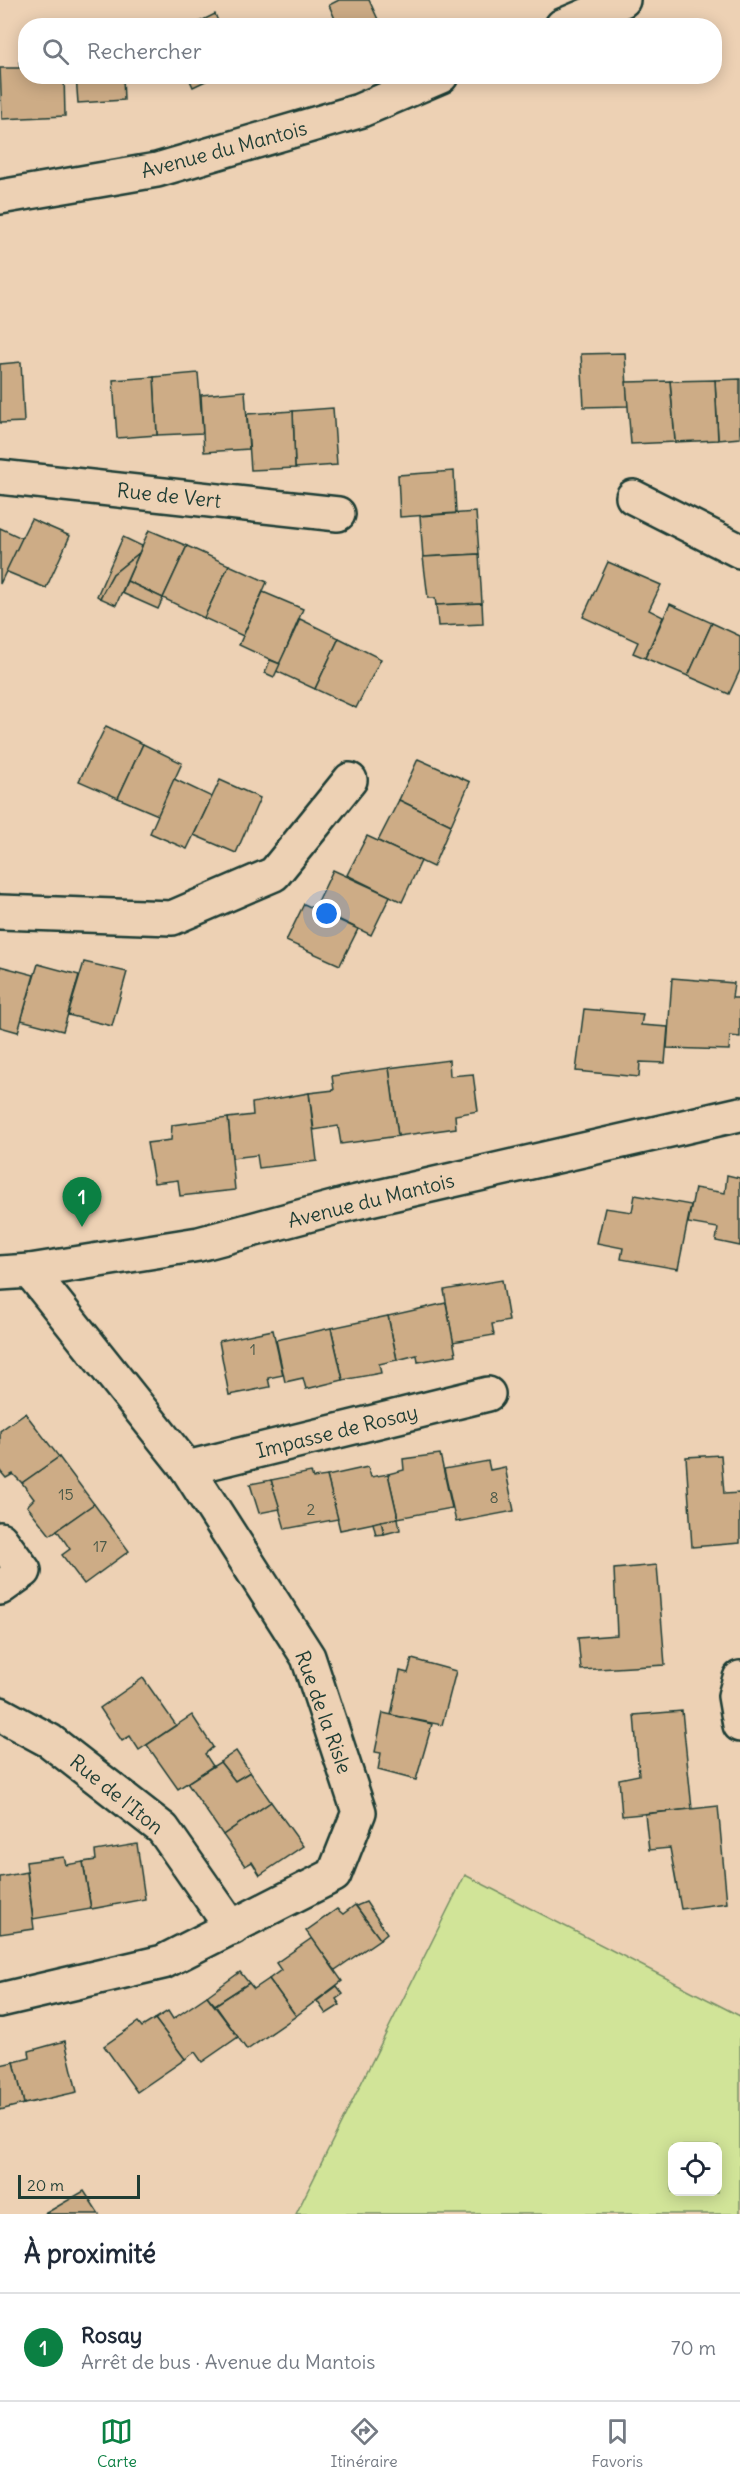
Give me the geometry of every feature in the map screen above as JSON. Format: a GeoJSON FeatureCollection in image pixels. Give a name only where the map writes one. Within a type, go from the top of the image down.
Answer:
{"type":"FeatureCollection","features":[{"type":"Feature","properties":{"kind":"street"},"geometry":{"type":"LineString","coordinates":[[581,18],[623,0]]}},
{"type":"Feature","properties":{"kind":"street","name":"Avenue du Mantois"},"geometry":{"type":"LineString","coordinates":[[0,197],[157,170],[359,111],[422,84]]}},
{"type":"Feature","properties":{"kind":"street","name":"Rue de Vert"},"geometry":{"type":"LineString","coordinates":[[0,477],[338,514]]}},
{"type":"Feature","properties":{"kind":"street"},"geometry":{"type":"LineString","coordinates":[[633,496],[740,551]]}},
{"type":"Feature","properties":{"kind":"street"},"geometry":{"type":"LineString","coordinates":[[0,912],[172,918],[274,874],[350,780]]}},
{"type":"Feature","properties":{"kind":"street","name":"Avenue du Mantois"},"geometry":{"type":"LineString","coordinates":[[8,1272],[199,1244],[348,1204],[740,1114]]}},
{"type":"Feature","properties":{"kind":"street","name":"Rue de la Risle"},"geometry":{"type":"LineString","coordinates":[[0,2000],[163,1962],[334,1875],[359,1812],[308,1657],[187,1468],[8,1272]]}},
{"type":"Feature","properties":{"kind":"street","name":"Impasse de Rosay"},"geometry":{"type":"LineString","coordinates":[[187,1468],[488,1394]]}},
{"type":"Feature","properties":{"kind":"street"},"geometry":{"type":"LineString","coordinates":[[0,1539],[24,1570],[0,1588]]}},
{"type":"Feature","properties":{"kind":"street"},"geometry":{"type":"LineString","coordinates":[[740,1678],[735,1696],[740,1725]]}},
{"type":"Feature","properties":{"kind":"street","name":"Rue de l'Iton"},"geometry":{"type":"LineString","coordinates":[[0,1714],[50,1741],[164,1829],[232,1928]]}},
{"type":"Feature","properties":{"kind":"green space"},"geometry":{"type":"Polygon","coordinates":[[[465,1875],[740,2016],[740,2214],[296,2214],[465,1875]]]}},
{"type":"Feature","properties":{"kind":"building"},"geometry":{"type":"Polygon","coordinates":[[[339,0],[369,0],[377,18],[335,18],[329,5],[339,0]]]}},
{"type":"Feature","properties":{"kind":"building"},"geometry":{"type":"Polygon","coordinates":[[[0,68],[18,68],[18,84],[64,84],[65,116],[2,119],[0,68]]]}},
{"type":"Feature","properties":{"kind":"building"},"geometry":{"type":"Polygon","coordinates":[[[77,84],[123,84],[124,100],[78,103],[77,84]]]}},
{"type":"Feature","properties":{"kind":"building"},"geometry":{"type":"Polygon","coordinates":[[[625,353],[628,406],[584,407],[581,354],[625,353]]]}},
{"type":"Feature","properties":{"kind":"building"},"geometry":{"type":"Polygon","coordinates":[[[21,362],[24,422],[0,423],[0,364],[21,362]]]}},
{"type":"Feature","properties":{"kind":"building"},"geometry":{"type":"Polygon","coordinates":[[[198,373],[203,433],[157,435],[154,377],[198,373]]]}},
{"type":"Feature","properties":{"kind":"building"},"geometry":{"type":"Polygon","coordinates":[[[154,377],[157,435],[117,438],[113,380],[154,377]]]}},
{"type":"Feature","properties":{"kind":"building"},"geometry":{"type":"Polygon","coordinates":[[[740,379],[740,438],[718,440],[715,380],[740,379]]]}},
{"type":"Feature","properties":{"kind":"building"},"geometry":{"type":"Polygon","coordinates":[[[715,380],[718,440],[675,442],[670,381],[715,380]]]}},
{"type":"Feature","properties":{"kind":"building"},"geometry":{"type":"Polygon","coordinates":[[[670,381],[675,442],[631,444],[626,382],[670,381]]]}},
{"type":"Feature","properties":{"kind":"building"},"geometry":{"type":"Polygon","coordinates":[[[245,391],[249,449],[204,452],[201,395],[245,391]]]}},
{"type":"Feature","properties":{"kind":"building"},"geometry":{"type":"Polygon","coordinates":[[[333,408],[337,465],[295,468],[293,411],[333,408]]]}},
{"type":"Feature","properties":{"kind":"building"},"geometry":{"type":"Polygon","coordinates":[[[293,411],[295,468],[251,470],[247,414],[293,411]]]}},
{"type":"Feature","properties":{"kind":"building"},"geometry":{"type":"Polygon","coordinates":[[[454,471],[456,513],[400,517],[398,475],[454,471]]]}},
{"type":"Feature","properties":{"kind":"building"},"geometry":{"type":"Polygon","coordinates":[[[476,512],[479,554],[423,557],[420,516],[476,512]]]}},
{"type":"Feature","properties":{"kind":"building"},"geometry":{"type":"Polygon","coordinates":[[[31,519],[70,536],[46,588],[5,571],[31,519]]]}},
{"type":"Feature","properties":{"kind":"building"},"geometry":{"type":"Polygon","coordinates":[[[0,528],[22,538],[0,584],[0,528]]]}},
{"type":"Feature","properties":{"kind":"building"},"geometry":{"type":"Polygon","coordinates":[[[149,530],[187,546],[163,598],[127,581],[149,530]]]}},
{"type":"Feature","properties":{"kind":"building"},"geometry":{"type":"Polygon","coordinates":[[[123,537],[142,546],[139,553],[113,574],[100,598],[97,596],[123,537]]]}},
{"type":"Feature","properties":{"kind":"building"},"geometry":{"type":"Polygon","coordinates":[[[187,546],[229,565],[204,618],[163,598],[187,546]]]}},
{"type":"Feature","properties":{"kind":"building"},"geometry":{"type":"Polygon","coordinates":[[[139,553],[116,605],[100,598],[113,574],[139,553]]]}},
{"type":"Feature","properties":{"kind":"building"},"geometry":{"type":"Polygon","coordinates":[[[479,554],[482,603],[436,605],[435,598],[428,598],[423,557],[479,554]]]}},
{"type":"Feature","properties":{"kind":"building"},"geometry":{"type":"Polygon","coordinates":[[[608,562],[661,585],[649,610],[663,617],[645,658],[633,653],[638,642],[583,617],[608,562]]]}},
{"type":"Feature","properties":{"kind":"building"},"geometry":{"type":"Polygon","coordinates":[[[229,565],[267,582],[243,636],[204,618],[229,565]]]}},
{"type":"Feature","properties":{"kind":"building"},"geometry":{"type":"Polygon","coordinates":[[[127,581],[163,598],[158,609],[122,593],[127,581]]]}},
{"type":"Feature","properties":{"kind":"building"},"geometry":{"type":"Polygon","coordinates":[[[263,592],[303,609],[280,664],[239,645],[263,592]]]}},
{"type":"Feature","properties":{"kind":"building"},"geometry":{"type":"Polygon","coordinates":[[[482,603],[483,624],[438,626],[436,605],[482,603]]]}},
{"type":"Feature","properties":{"kind":"building"},"geometry":{"type":"Polygon","coordinates":[[[670,604],[712,623],[688,676],[645,658],[670,604]]]}},
{"type":"Feature","properties":{"kind":"building"},"geometry":{"type":"Polygon","coordinates":[[[300,619],[339,638],[315,689],[276,671],[300,619]]]}},
{"type":"Feature","properties":{"kind":"building"},"geometry":{"type":"Polygon","coordinates":[[[712,623],[740,636],[740,670],[729,694],[688,676],[712,623]]]}},
{"type":"Feature","properties":{"kind":"building"},"geometry":{"type":"Polygon","coordinates":[[[339,638],[381,659],[356,708],[315,689],[339,638]]]}},
{"type":"Feature","properties":{"kind":"building"},"geometry":{"type":"Polygon","coordinates":[[[270,660],[280,664],[274,677],[265,673],[270,660]]]}},
{"type":"Feature","properties":{"kind":"building"},"geometry":{"type":"Polygon","coordinates":[[[106,726],[143,744],[118,798],[79,781],[106,726]]]}},
{"type":"Feature","properties":{"kind":"building"},"geometry":{"type":"Polygon","coordinates":[[[143,744],[182,763],[158,815],[118,798],[143,744]]]}},
{"type":"Feature","properties":{"kind":"building"},"geometry":{"type":"Polygon","coordinates":[[[418,759],[470,782],[451,825],[399,800],[418,759]]]}},
{"type":"Feature","properties":{"kind":"building"},"geometry":{"type":"Polygon","coordinates":[[[174,779],[212,797],[187,849],[150,833],[174,779]]]}},
{"type":"Feature","properties":{"kind":"building"},"geometry":{"type":"Polygon","coordinates":[[[220,780],[260,798],[236,853],[194,835],[220,780]]]}},
{"type":"Feature","properties":{"kind":"building"},"geometry":{"type":"Polygon","coordinates":[[[399,800],[451,825],[433,867],[378,841],[399,800]]]}},
{"type":"Feature","properties":{"kind":"building"},"geometry":{"type":"Polygon","coordinates":[[[367,836],[421,861],[402,902],[347,875],[367,836]]]}},
{"type":"Feature","properties":{"kind":"building"},"geometry":{"type":"Polygon","coordinates":[[[333,870],[390,896],[371,935],[315,908],[333,870]]]}},
{"type":"Feature","properties":{"kind":"building"},"geometry":{"type":"Polygon","coordinates":[[[304,904],[358,929],[340,965],[286,941],[304,904]]]}},
{"type":"Feature","properties":{"kind":"building"},"geometry":{"type":"Polygon","coordinates":[[[84,962],[127,972],[112,1026],[68,1015],[84,962]]]}},
{"type":"Feature","properties":{"kind":"building"},"geometry":{"type":"Polygon","coordinates":[[[38,964],[79,975],[63,1031],[21,1020],[38,964]]]}},
{"type":"Feature","properties":{"kind":"building"},"geometry":{"type":"Polygon","coordinates":[[[0,966],[34,975],[18,1032],[0,1027],[0,966]]]}},
{"type":"Feature","properties":{"kind":"building"},"geometry":{"type":"Polygon","coordinates":[[[672,978],[734,983],[732,998],[740,998],[740,1037],[730,1036],[729,1050],[667,1048],[672,978]]]}},
{"type":"Feature","properties":{"kind":"building"},"geometry":{"type":"Polygon","coordinates":[[[584,1009],[643,1014],[641,1025],[668,1027],[665,1063],[640,1062],[639,1077],[576,1071],[584,1009]]]}},
{"type":"Feature","properties":{"kind":"building"},"geometry":{"type":"Polygon","coordinates":[[[449,1060],[450,1076],[473,1074],[478,1111],[455,1115],[456,1128],[398,1136],[389,1068],[449,1060]]]}},
{"type":"Feature","properties":{"kind":"building"},"geometry":{"type":"Polygon","coordinates":[[[389,1068],[398,1136],[341,1144],[338,1126],[314,1130],[309,1093],[334,1090],[332,1076],[389,1068]]]}},
{"type":"Feature","properties":{"kind":"building"},"geometry":{"type":"Polygon","coordinates":[[[309,1093],[317,1161],[259,1168],[257,1155],[232,1158],[228,1118],[253,1115],[252,1103],[309,1093]]]}},
{"type":"Feature","properties":{"kind":"building"},"geometry":{"type":"Polygon","coordinates":[[[228,1118],[235,1190],[180,1196],[178,1180],[154,1183],[147,1143],[171,1140],[172,1125],[228,1118]]]}},
{"type":"Feature","properties":{"kind":"building"},"geometry":{"type":"Polygon","coordinates":[[[727,1175],[740,1178],[740,1246],[716,1241],[718,1228],[688,1223],[695,1188],[725,1193],[727,1175]]]}},
{"type":"Feature","properties":{"kind":"building"},"geometry":{"type":"Polygon","coordinates":[[[635,1195],[691,1205],[678,1269],[621,1259],[623,1248],[597,1243],[605,1208],[632,1212],[635,1195]]]}},
{"type":"Feature","properties":{"kind":"building"},"geometry":{"type":"Polygon","coordinates":[[[502,1280],[509,1321],[492,1324],[494,1335],[453,1342],[444,1290],[502,1280]]]}},
{"type":"Feature","properties":{"kind":"building"},"geometry":{"type":"Polygon","coordinates":[[[446,1303],[456,1355],[418,1362],[417,1355],[397,1360],[388,1316],[446,1303]]]}},
{"type":"Feature","properties":{"kind":"building"},"geometry":{"type":"Polygon","coordinates":[[[388,1316],[397,1360],[379,1364],[381,1373],[343,1380],[331,1328],[388,1316]]]}},
{"type":"Feature","properties":{"kind":"building"},"geometry":{"type":"Polygon","coordinates":[[[331,1328],[343,1380],[306,1389],[303,1378],[285,1382],[276,1340],[331,1328]]]}},
{"type":"Feature","properties":{"kind":"building"},"geometry":{"type":"Polygon","coordinates":[[[273,1330],[283,1375],[268,1378],[270,1387],[229,1395],[219,1341],[273,1330]]]}},
{"type":"Feature","properties":{"kind":"building"},"geometry":{"type":"Polygon","coordinates":[[[25,1413],[59,1457],[22,1483],[13,1474],[6,1478],[0,1471],[0,1431],[25,1413]]]}},
{"type":"Feature","properties":{"kind":"building"},"geometry":{"type":"Polygon","coordinates":[[[440,1454],[452,1508],[398,1518],[388,1474],[404,1470],[403,1459],[440,1454]]]}},
{"type":"Feature","properties":{"kind":"building"},"geometry":{"type":"Polygon","coordinates":[[[721,1455],[724,1494],[740,1493],[740,1543],[692,1547],[686,1457],[721,1455]]]}},
{"type":"Feature","properties":{"kind":"building"},"geometry":{"type":"Polygon","coordinates":[[[59,1457],[94,1504],[50,1535],[27,1506],[34,1499],[22,1483],[59,1457]]]}},
{"type":"Feature","properties":{"kind":"building"},"geometry":{"type":"Polygon","coordinates":[[[488,1461],[490,1470],[505,1467],[514,1511],[456,1522],[444,1469],[488,1461]]]}},
{"type":"Feature","properties":{"kind":"building"},"geometry":{"type":"Polygon","coordinates":[[[368,1467],[371,1477],[388,1474],[398,1518],[340,1530],[327,1476],[368,1467]]]}},
{"type":"Feature","properties":{"kind":"building"},"geometry":{"type":"Polygon","coordinates":[[[311,1472],[313,1478],[327,1476],[338,1519],[285,1529],[271,1480],[311,1472]]]}},
{"type":"Feature","properties":{"kind":"building"},"geometry":{"type":"Polygon","coordinates":[[[271,1480],[280,1509],[259,1513],[250,1484],[271,1480]]]}},
{"type":"Feature","properties":{"kind":"building"},"geometry":{"type":"Polygon","coordinates":[[[94,1504],[129,1551],[84,1584],[62,1555],[70,1549],[57,1530],[94,1504]]]}},
{"type":"Feature","properties":{"kind":"building"},"geometry":{"type":"Polygon","coordinates":[[[398,1518],[400,1530],[384,1534],[381,1521],[398,1518]]]}},
{"type":"Feature","properties":{"kind":"building"},"geometry":{"type":"Polygon","coordinates":[[[381,1521],[384,1534],[376,1535],[373,1523],[381,1521]]]}},
{"type":"Feature","properties":{"kind":"building"},"geometry":{"type":"Polygon","coordinates":[[[657,1565],[665,1665],[581,1670],[578,1638],[617,1635],[614,1569],[657,1565]]]}},
{"type":"Feature","properties":{"kind":"building"},"geometry":{"type":"Polygon","coordinates":[[[412,1659],[456,1671],[442,1725],[391,1715],[400,1671],[408,1673],[412,1659]]]}},
{"type":"Feature","properties":{"kind":"building"},"geometry":{"type":"Polygon","coordinates":[[[143,1678],[176,1725],[139,1750],[130,1736],[122,1741],[100,1708],[143,1678]]]}},
{"type":"Feature","properties":{"kind":"building"},"geometry":{"type":"Polygon","coordinates":[[[682,1711],[692,1809],[622,1816],[619,1779],[639,1775],[634,1715],[682,1711]]]}},
{"type":"Feature","properties":{"kind":"building"},"geometry":{"type":"Polygon","coordinates":[[[383,1713],[432,1724],[416,1780],[378,1770],[381,1753],[375,1752],[383,1713]]]}},
{"type":"Feature","properties":{"kind":"building"},"geometry":{"type":"Polygon","coordinates":[[[192,1715],[213,1747],[205,1754],[213,1766],[178,1789],[147,1745],[192,1715]]]}},
{"type":"Feature","properties":{"kind":"building"},"geometry":{"type":"Polygon","coordinates":[[[236,1751],[250,1772],[235,1781],[220,1762],[236,1751]]]}},
{"type":"Feature","properties":{"kind":"building"},"geometry":{"type":"Polygon","coordinates":[[[220,1762],[235,1781],[250,1772],[271,1802],[223,1835],[187,1783],[220,1762]]]}},
{"type":"Feature","properties":{"kind":"building"},"geometry":{"type":"Polygon","coordinates":[[[271,1802],[303,1846],[260,1875],[252,1862],[245,1866],[223,1835],[271,1802]]]}},
{"type":"Feature","properties":{"kind":"building"},"geometry":{"type":"Polygon","coordinates":[[[718,1806],[727,1903],[681,1909],[670,1848],[649,1850],[645,1814],[718,1806]]]}},
{"type":"Feature","properties":{"kind":"building"},"geometry":{"type":"Polygon","coordinates":[[[137,1844],[145,1899],[91,1909],[83,1862],[96,1860],[95,1851],[137,1844]]]}},
{"type":"Feature","properties":{"kind":"building"},"geometry":{"type":"Polygon","coordinates":[[[64,1857],[66,1865],[83,1862],[91,1909],[33,1919],[26,1862],[64,1857]]]}},
{"type":"Feature","properties":{"kind":"building"},"geometry":{"type":"Polygon","coordinates":[[[27,1872],[34,1929],[0,1934],[0,1877],[27,1872]]]}},
{"type":"Feature","properties":{"kind":"building"},"geometry":{"type":"Polygon","coordinates":[[[366,1902],[387,1933],[380,1939],[356,1906],[366,1902]]]}},
{"type":"Feature","properties":{"kind":"building"},"geometry":{"type":"Polygon","coordinates":[[[355,1905],[380,1939],[335,1970],[306,1931],[337,1909],[343,1914],[355,1905]]]}},
{"type":"Feature","properties":{"kind":"building"},"geometry":{"type":"Polygon","coordinates":[[[312,1938],[342,1981],[296,2016],[269,1979],[281,1970],[276,1963],[312,1938]]]}},
{"type":"Feature","properties":{"kind":"building"},"geometry":{"type":"Polygon","coordinates":[[[240,1972],[249,1983],[215,2005],[207,1996],[240,1972]]]}},
{"type":"Feature","properties":{"kind":"building"},"geometry":{"type":"Polygon","coordinates":[[[269,1979],[296,2016],[247,2050],[215,2005],[249,1983],[254,1989],[269,1979]]]}},
{"type":"Feature","properties":{"kind":"building"},"geometry":{"type":"Polygon","coordinates":[[[337,1986],[343,1994],[336,1999],[340,2005],[326,2014],[317,2001],[337,1986]]]}},
{"type":"Feature","properties":{"kind":"building"},"geometry":{"type":"Polygon","coordinates":[[[207,1996],[238,2037],[202,2062],[195,2052],[185,2059],[155,2019],[168,2011],[173,2019],[207,1996]]]}},
{"type":"Feature","properties":{"kind":"building"},"geometry":{"type":"Polygon","coordinates":[[[155,2019],[185,2059],[137,2092],[104,2046],[138,2022],[142,2027],[155,2019]]]}},
{"type":"Feature","properties":{"kind":"building"},"geometry":{"type":"Polygon","coordinates":[[[65,2041],[77,2092],[24,2104],[14,2062],[30,2058],[29,2051],[65,2041]]]}},
{"type":"Feature","properties":{"kind":"building"},"geometry":{"type":"Polygon","coordinates":[[[14,2062],[24,2104],[0,2110],[0,2065],[14,2062]]]}},
{"type":"Feature","properties":{"kind":"building"},"geometry":{"type":"Polygon","coordinates":[[[84,2191],[99,2214],[44,2214],[48,2212],[84,2191]]]}},
{"type":"Feature","properties":{"kind":"place","name":"Rosay"},"geometry":{"type":"Point","coordinates":[82,1227]}}]}
